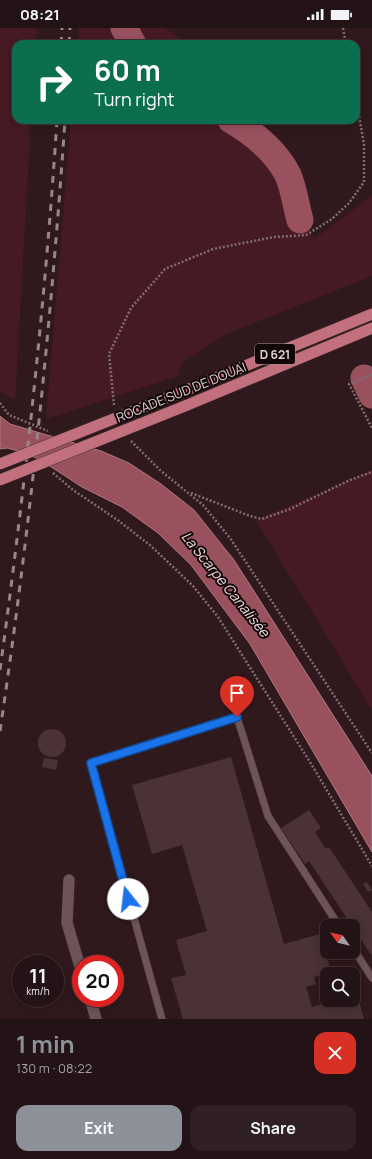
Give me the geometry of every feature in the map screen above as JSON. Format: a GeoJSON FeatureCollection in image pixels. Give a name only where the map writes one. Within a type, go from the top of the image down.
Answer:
{"type":"FeatureCollection","features":[{"type":"Feature","properties":{"kind":"highway","name":"ROCADE SUD DE DOUAI"},"geometry":{"type":"LineString","coordinates":[[0,464],[372,314]]}},
{"type":"Feature","properties":{"kind":"highway","name":"ROCADE SUD DE DOUAI"},"geometry":{"type":"LineString","coordinates":[[0,480],[185,406],[372,328]]}},
{"type":"Feature","properties":{"kind":"street"},"geometry":{"type":"LineString","coordinates":[[69,880],[67,923],[77,955]]}},
{"type":"Feature","properties":{"kind":"street"},"geometry":{"type":"LineString","coordinates":[[93,1007],[96,1019]]}},
{"type":"Feature","properties":{"kind":"lane"},"geometry":{"type":"LineString","coordinates":[[162,1019],[91,763],[237,717],[268,816],[334,919]]}},
{"type":"Feature","properties":{"kind":"lane"},"geometry":{"type":"LineString","coordinates":[[360,959],[372,978]]}},
{"type":"Feature","properties":{"kind":"path"},"geometry":{"type":"LineString","coordinates":[[343,28],[345,40]]}},
{"type":"Feature","properties":{"kind":"path"},"geometry":{"type":"LineString","coordinates":[[116,411],[112,393],[109,354],[131,308],[165,269],[212,249],[274,237],[306,235],[332,219],[349,203],[364,182],[364,144],[360,122]]}},
{"type":"Feature","properties":{"kind":"path"},"geometry":{"type":"LineString","coordinates":[[372,375],[349,384],[372,428]]}},
{"type":"Feature","properties":{"kind":"path"},"geometry":{"type":"LineString","coordinates":[[0,403],[9,415],[22,422]]}},
{"type":"Feature","properties":{"kind":"path"},"geometry":{"type":"LineString","coordinates":[[132,443],[156,467],[203,505],[244,557],[372,753]]}},
{"type":"Feature","properties":{"kind":"path"},"geometry":{"type":"LineString","coordinates":[[51,471],[73,490],[119,521],[151,546],[193,586],[218,617],[310,762],[372,866]]}},
{"type":"Feature","properties":{"kind":"path"},"geometry":{"type":"LineString","coordinates":[[188,493],[250,516],[262,518],[290,509],[350,480],[372,472]]}},
{"type":"Feature","properties":{"kind":"shaded area"},"geometry":{"type":"Polygon","coordinates":[[[0,28],[37,28],[36,40],[12,40],[12,124],[31,124],[15,400],[0,391],[0,28]]]}},
{"type":"Feature","properties":{"kind":"shaded area"},"geometry":{"type":"Polygon","coordinates":[[[79,28],[164,28],[179,37],[180,40],[78,40],[79,28]]]}},
{"type":"Feature","properties":{"kind":"shaded area"},"geometry":{"type":"Polygon","coordinates":[[[71,124],[246,124],[271,141],[314,239],[372,196],[372,276],[226,334],[182,362],[178,376],[46,419],[71,124]]]}},
{"type":"Feature","properties":{"kind":"shaded area"},"geometry":{"type":"Polygon","coordinates":[[[372,470],[372,710],[256,520],[372,470]]]}},
{"type":"Feature","properties":{"kind":"water","name":"La Scarpe Canalisée"},"geometry":{"type":"Polygon","coordinates":[[[0,416],[10,424],[101,451],[129,463],[161,484],[194,510],[234,560],[372,776],[372,852],[250,644],[191,565],[158,533],[122,507],[82,487],[39,459],[15,450],[7,448],[0,449],[0,416]]]}},
{"type":"Feature","properties":{"kind":"building"},"geometry":{"type":"Polygon","coordinates":[[[52,729],[62,733],[66,743],[62,753],[52,757],[42,753],[38,743],[42,733],[52,729]]]}},
{"type":"Feature","properties":{"kind":"building"},"geometry":{"type":"Polygon","coordinates":[[[231,757],[284,944],[320,934],[320,959],[327,959],[330,967],[320,967],[320,975],[314,977],[316,984],[306,987],[312,1007],[320,1005],[320,1007],[360,1007],[360,1005],[364,1019],[183,1019],[171,978],[186,975],[176,940],[207,931],[182,845],[152,854],[132,785],[231,757]]]}},
{"type":"Feature","properties":{"kind":"building"},"geometry":{"type":"Polygon","coordinates":[[[44,758],[58,760],[56,770],[42,767],[44,758]]]}},
{"type":"Feature","properties":{"kind":"building"},"geometry":{"type":"Polygon","coordinates":[[[309,810],[321,828],[315,832],[326,849],[329,847],[372,912],[372,956],[360,938],[360,919],[347,919],[309,861],[305,864],[281,828],[309,810]]]}},
{"type":"Feature","properties":{"kind":"building"},"geometry":{"type":"Polygon","coordinates":[[[367,882],[372,890],[368,892],[363,884],[367,882]]]}},
{"type":"Feature","properties":{"kind":"waterway"},"geometry":{"type":"LineString","coordinates":[[124,28],[131,40]]}},
{"type":"Feature","properties":{"kind":"waterway"},"geometry":{"type":"LineString","coordinates":[[237,124],[263,143],[283,166],[292,186],[300,220]]}},
{"type":"Feature","properties":{"kind":"waterway"},"geometry":{"type":"LineString","coordinates":[[364,378],[372,395]]}},
{"type":"Feature","properties":{"kind":"railway"},"geometry":{"type":"LineString","coordinates":[[61,40],[62,28]]}},
{"type":"Feature","properties":{"kind":"railway"},"geometry":{"type":"LineString","coordinates":[[69,40],[70,28]]}},
{"type":"Feature","properties":{"kind":"railway"},"geometry":{"type":"LineString","coordinates":[[0,670],[18,533],[33,395],[47,258],[57,124]]}},
{"type":"Feature","properties":{"kind":"railway"},"geometry":{"type":"LineString","coordinates":[[0,731],[30,502],[53,273],[65,124]]}},
{"type":"Feature","properties":{"kind":"route"},"geometry":{"type":"LineString","coordinates":[[128,899],[91,763],[237,717]]}}]}
